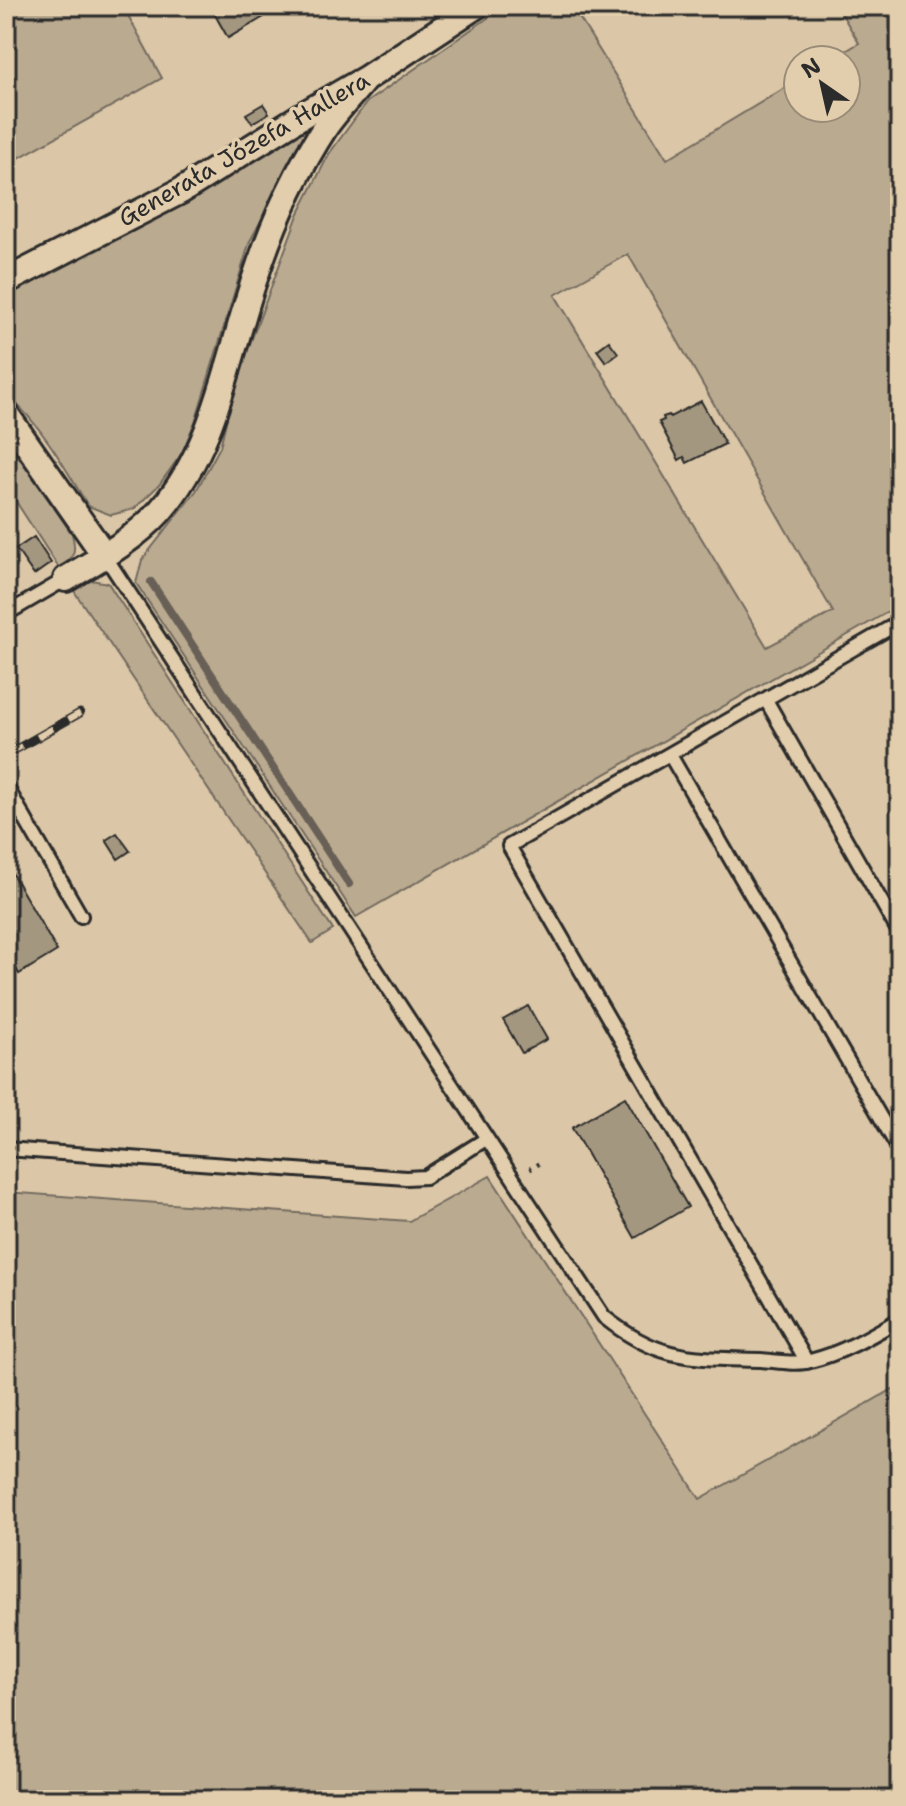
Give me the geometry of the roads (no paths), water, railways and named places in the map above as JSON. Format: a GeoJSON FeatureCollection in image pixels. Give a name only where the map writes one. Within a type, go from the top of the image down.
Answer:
{"type":"FeatureCollection","features":[{"type":"Feature","properties":{"kind":"street","name":"Generała Józefa Hallera"},"geometry":{"type":"LineString","coordinates":[[6,281],[181,191],[365,79],[476,6]]}},
{"type":"Feature","properties":{"kind":"street"},"geometry":{"type":"LineString","coordinates":[[66,579],[135,535],[160,511],[183,479],[203,443],[261,261],[291,188],[328,123],[365,79]]}},
{"type":"Feature","properties":{"kind":"street"},"geometry":{"type":"LineString","coordinates":[[6,414],[105,556]]}},
{"type":"Feature","properties":{"kind":"lane"},"geometry":{"type":"LineString","coordinates":[[105,556],[604,1317],[629,1337],[658,1351],[682,1357],[807,1362],[857,1345],[900,1319]]}},
{"type":"Feature","properties":{"kind":"lane"},"geometry":{"type":"LineString","coordinates":[[6,614],[66,579]]}},
{"type":"Feature","properties":{"kind":"lane"},"geometry":{"type":"LineString","coordinates":[[807,1362],[509,846],[900,622]]}},
{"type":"Feature","properties":{"kind":"lane"},"geometry":{"type":"LineString","coordinates":[[766,700],[900,934]]}},
{"type":"Feature","properties":{"kind":"lane"},"geometry":{"type":"LineString","coordinates":[[670,755],[900,1151]]}},
{"type":"Feature","properties":{"kind":"lane"},"geometry":{"type":"LineString","coordinates":[[6,786],[81,916]]}},
{"type":"Feature","properties":{"kind":"lane"},"geometry":{"type":"LineString","coordinates":[[6,1149],[406,1178],[425,1177],[486,1139]]}},
{"type":"Feature","properties":{"kind":"waterway"},"geometry":{"type":"LineString","coordinates":[[151,582],[349,884]]}},
{"type":"Feature","properties":{"kind":"railway"},"geometry":{"type":"LineString","coordinates":[[6,755],[80,713]]}}]}
